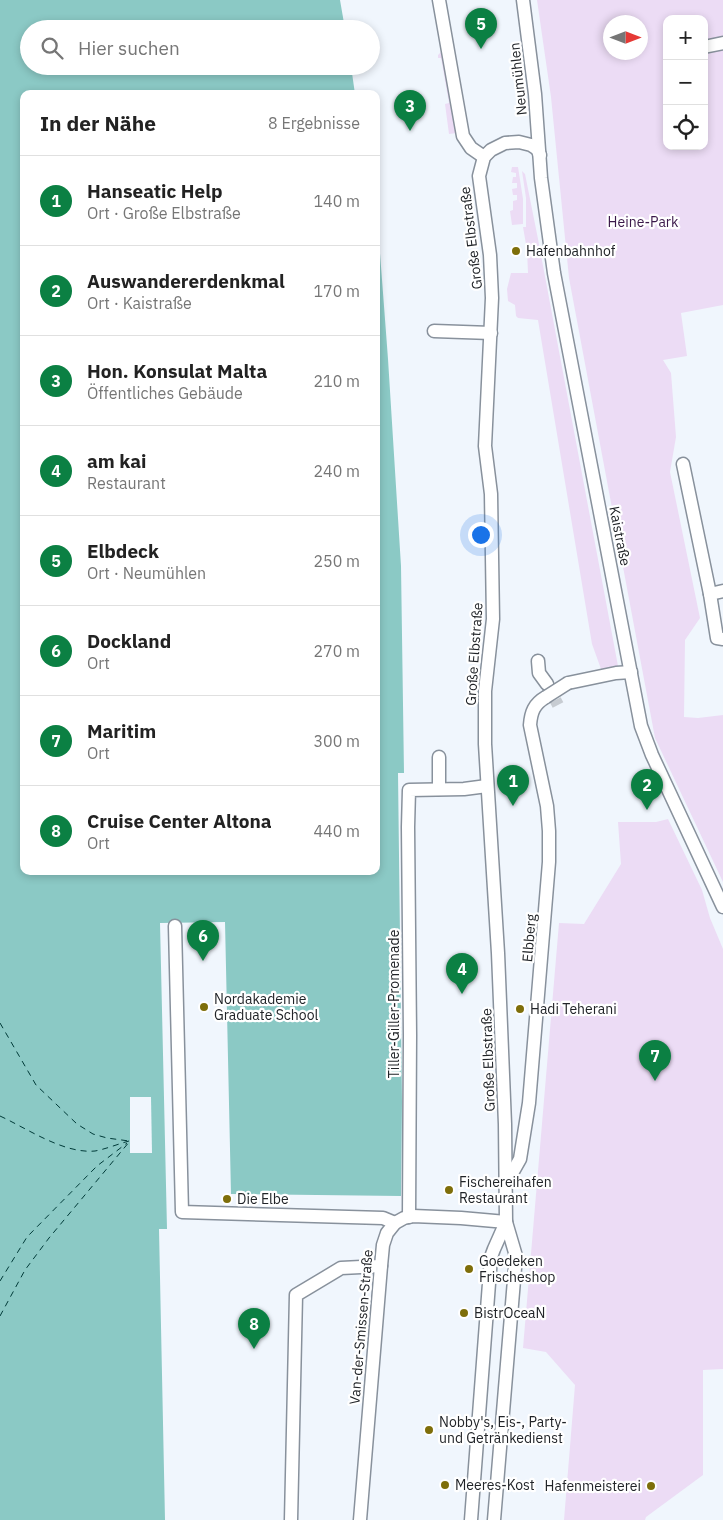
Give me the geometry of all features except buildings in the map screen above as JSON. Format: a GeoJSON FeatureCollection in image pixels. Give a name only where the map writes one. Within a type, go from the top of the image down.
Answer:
{"type":"FeatureCollection","features":[{"type":"Feature","properties":{"kind":"street"},"geometry":{"type":"LineString","coordinates":[[439,0],[463,136],[471,148],[484,157],[499,145],[514,141],[531,145],[540,155]]}},
{"type":"Feature","properties":{"kind":"street","name":"Neumühlen"},"geometry":{"type":"LineString","coordinates":[[523,0],[534,85],[540,155]]}},
{"type":"Feature","properties":{"kind":"street"},"geometry":{"type":"LineString","coordinates":[[708,45],[723,43]]}},
{"type":"Feature","properties":{"kind":"street","name":"Kaistraße"},"geometry":{"type":"LineString","coordinates":[[540,155],[541,178],[554,273],[641,726],[646,741],[723,907]]}},
{"type":"Feature","properties":{"kind":"street","name":"Große Elbstraße"},"geometry":{"type":"LineString","coordinates":[[484,157],[479,176],[492,276],[485,438],[491,485],[493,611],[485,691],[487,786],[498,953],[506,1222],[516,1256],[494,1520]]}},
{"type":"Feature","properties":{"kind":"street"},"geometry":{"type":"LineString","coordinates":[[434,331],[491,333]]}},
{"type":"Feature","properties":{"kind":"street"},"geometry":{"type":"LineString","coordinates":[[683,464],[710,594],[717,638],[723,639]]}},
{"type":"Feature","properties":{"kind":"street"},"geometry":{"type":"LineString","coordinates":[[710,594],[723,591]]}},
{"type":"Feature","properties":{"kind":"street"},"geometry":{"type":"LineString","coordinates":[[538,661],[539,673],[547,684]]}},
{"type":"Feature","properties":{"kind":"street","name":"Elbberg"},"geometry":{"type":"LineString","coordinates":[[506,1184],[520,1159],[529,1103],[546,914],[549,831],[547,806],[530,725],[534,708],[539,701],[568,683],[630,672]]}},
{"type":"Feature","properties":{"kind":"street"},"geometry":{"type":"LineString","coordinates":[[439,757],[439,789],[464,789],[487,786]]}},
{"type":"Feature","properties":{"kind":"street","name":"Tiller-Giller-Promenade"},"geometry":{"type":"LineString","coordinates":[[409,1217],[409,790],[439,789]]}},
{"type":"Feature","properties":{"kind":"street"},"geometry":{"type":"LineString","coordinates":[[175,926],[182,1212],[383,1218],[394,1223],[409,1217],[461,1218],[506,1222]]}},
{"type":"Feature","properties":{"kind":"street","name":"Große Elbstraße"},"geometry":{"type":"LineString","coordinates":[[471,1520],[492,1257],[506,1222]]}},
{"type":"Feature","properties":{"kind":"street","name":"Van-der-Smissen-Straße"},"geometry":{"type":"LineString","coordinates":[[360,1520],[384,1238],[394,1223]]}},
{"type":"Feature","properties":{"kind":"street"},"geometry":{"type":"LineString","coordinates":[[291,1520],[296,1295],[341,1268],[381,1266]]}},
{"type":"Feature","properties":{"kind":"green space","name":"Heine-Park"},"geometry":{"type":"Polygon","coordinates":[[[537,0],[723,0],[723,305],[681,313],[687,356],[663,360],[671,373],[676,437],[670,472],[700,618],[685,640],[684,717],[698,718],[723,715],[723,882],[655,738],[569,278],[551,97],[537,0]]]}},
{"type":"Feature","properties":{"kind":"green space"},"geometry":{"type":"Polygon","coordinates":[[[441,52],[443,53],[457,133],[449,134],[445,104],[449,103],[441,58],[438,58],[441,52]]]}},
{"type":"Feature","properties":{"kind":"green space"},"geometry":{"type":"Polygon","coordinates":[[[512,167],[518,167],[523,199],[523,224],[512,225],[510,211],[513,210],[513,201],[517,200],[517,195],[513,195],[512,189],[517,188],[517,183],[512,183],[516,173],[511,172],[512,167]]]}},
{"type":"Feature","properties":{"kind":"green space"},"geometry":{"type":"Polygon","coordinates":[[[522,171],[525,174],[538,239],[618,666],[601,669],[592,644],[538,320],[518,318],[515,305],[508,301],[507,289],[511,273],[528,273],[523,227],[526,227],[526,198],[522,171]]]}},
{"type":"Feature","properties":{"kind":"green space"},"geometry":{"type":"Polygon","coordinates":[[[668,819],[702,890],[710,918],[723,949],[723,1369],[703,1370],[703,1475],[646,1517],[645,1520],[564,1520],[575,1385],[546,1352],[523,1348],[559,923],[584,924],[621,864],[618,822],[656,822],[668,819]]]}},
{"type":"Feature","properties":{"kind":"shaded area"},"geometry":{"type":"Polygon","coordinates":[[[0,0],[340,0],[343,20],[20,20],[20,75],[352,75],[354,90],[20,90],[20,875],[380,875],[380,253],[401,566],[404,773],[398,773],[402,1102],[401,1196],[231,1194],[225,922],[160,923],[167,1229],[159,1229],[165,1520],[0,1520],[0,0]]]}},
{"type":"Feature","properties":{"kind":"pier"},"geometry":{"type":"Polygon","coordinates":[[[130,1097],[151,1097],[152,1153],[130,1153],[130,1097]]]}},
{"type":"Feature","properties":{"kind":"ferry route"},"geometry":{"type":"LineString","coordinates":[[0,1023],[36,1085],[77,1124],[93,1134],[129,1141]]}},
{"type":"Feature","properties":{"kind":"ferry route"},"geometry":{"type":"LineString","coordinates":[[0,1116],[46,1140],[71,1149],[95,1151],[129,1141]]}},
{"type":"Feature","properties":{"kind":"ferry route"},"geometry":{"type":"LineString","coordinates":[[0,1316],[25,1270],[49,1238],[130,1141]]}},
{"type":"Feature","properties":{"kind":"ferry route"},"geometry":{"type":"LineString","coordinates":[[0,1281],[27,1237],[97,1166],[127,1143]]}},
{"type":"Feature","properties":{"kind":"tunnel"},"geometry":{"type":"LineString","coordinates":[[547,684],[558,705]]}},
{"type":"Feature","properties":{"kind":"place","name":"Elbdeck"},"geometry":{"type":"Point","coordinates":[481,49]}},
{"type":"Feature","properties":{"kind":"place","name":"Hon. Konsulat Malta"},"geometry":{"type":"Point","coordinates":[410,131]}},
{"type":"Feature","properties":{"kind":"place","name":"Hafenbahnhof"},"geometry":{"type":"Point","coordinates":[516,251]}},
{"type":"Feature","properties":{"kind":"place","name":"Hanseatic Help"},"geometry":{"type":"Point","coordinates":[513,806]}},
{"type":"Feature","properties":{"kind":"place","name":"Auswandererdenkmal"},"geometry":{"type":"Point","coordinates":[647,810]}},
{"type":"Feature","properties":{"kind":"place","name":"Dockland"},"geometry":{"type":"Point","coordinates":[203,961]}},
{"type":"Feature","properties":{"kind":"place","name":"am kai"},"geometry":{"type":"Point","coordinates":[462,994]}},
{"type":"Feature","properties":{"kind":"place","name":"Nordakademie Graduate School"},"geometry":{"type":"Point","coordinates":[204,1007]}},
{"type":"Feature","properties":{"kind":"place","name":"Hadi Teherani"},"geometry":{"type":"Point","coordinates":[520,1009]}},
{"type":"Feature","properties":{"kind":"place","name":"Maritim"},"geometry":{"type":"Point","coordinates":[655,1081]}},
{"type":"Feature","properties":{"kind":"place","name":"Fischereihafen Restaurant"},"geometry":{"type":"Point","coordinates":[449,1190]}},
{"type":"Feature","properties":{"kind":"place","name":"Die Elbe"},"geometry":{"type":"Point","coordinates":[227,1199]}},
{"type":"Feature","properties":{"kind":"place","name":"Goedeken Frischeshop"},"geometry":{"type":"Point","coordinates":[469,1269]}},
{"type":"Feature","properties":{"kind":"place","name":"BistrOceaN"},"geometry":{"type":"Point","coordinates":[464,1313]}},
{"type":"Feature","properties":{"kind":"place","name":"Cruise Center Altona"},"geometry":{"type":"Point","coordinates":[254,1349]}},
{"type":"Feature","properties":{"kind":"place","name":"Nobby's, Eis-, Party- und Getränkedienst"},"geometry":{"type":"Point","coordinates":[429,1430]}},
{"type":"Feature","properties":{"kind":"place","name":"Meeres-Kost"},"geometry":{"type":"Point","coordinates":[445,1485]}},
{"type":"Feature","properties":{"kind":"place","name":"Hafenmeisterei"},"geometry":{"type":"Point","coordinates":[651,1486]}}]}
